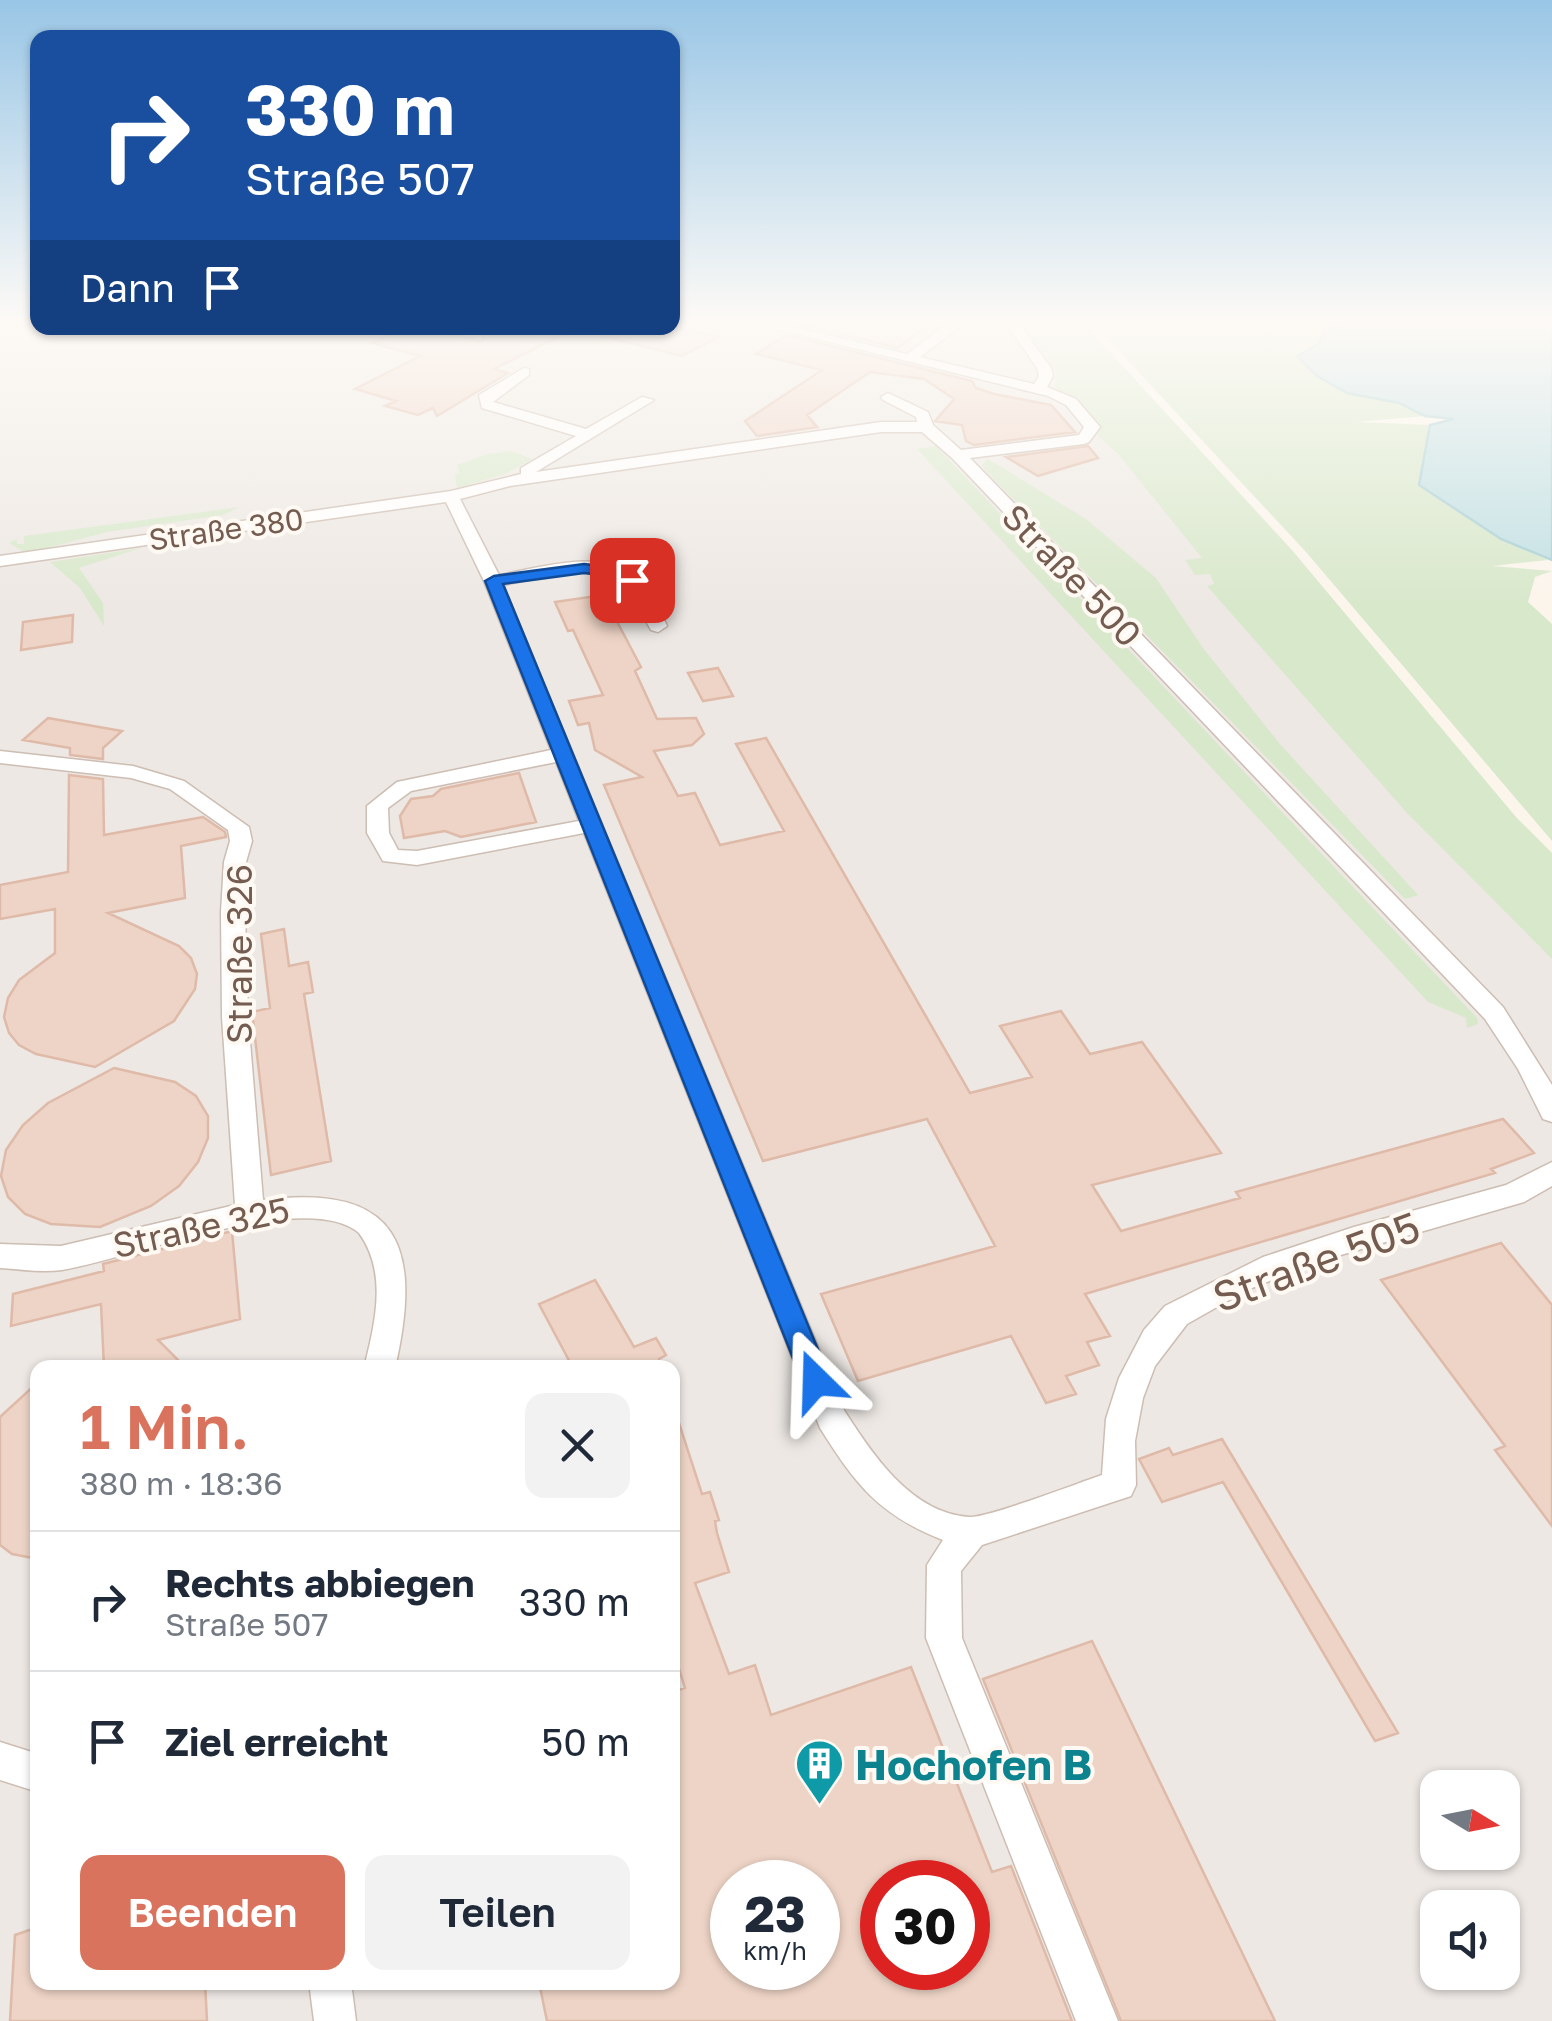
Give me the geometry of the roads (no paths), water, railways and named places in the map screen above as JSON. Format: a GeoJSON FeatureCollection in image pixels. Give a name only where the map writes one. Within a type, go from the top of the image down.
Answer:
{"type":"FeatureCollection","features":[{"type":"Feature","properties":{"kind":"street"},"geometry":{"type":"LineString","coordinates":[[528,417],[588,435]]}},
{"type":"Feature","properties":{"kind":"street"},"geometry":{"type":"LineString","coordinates":[[510,481],[618,417]]}},
{"type":"Feature","properties":{"kind":"street","name":"Straße 500"},"geometry":{"type":"LineString","coordinates":[[923,417],[926,427],[958,455],[1494,1014],[1530,1066],[1552,1112]]}},
{"type":"Feature","properties":{"kind":"street"},"geometry":{"type":"LineString","coordinates":[[958,455],[1084,439],[1092,428],[1083,417]]}},
{"type":"Feature","properties":{"kind":"street"},"geometry":{"type":"LineString","coordinates":[[926,427],[881,427],[510,481],[451,496],[494,581],[832,1418],[874,1484],[926,1521],[971,1533],[944,1565],[940,1603],[944,1638],[1097,2021]]}},
{"type":"Feature","properties":{"kind":"street","name":"Straße 380"},"geometry":{"type":"LineString","coordinates":[[0,561],[451,496]]}},
{"type":"Feature","properties":{"kind":"street"},"geometry":{"type":"LineString","coordinates":[[494,581],[584,568],[612,571],[632,580],[658,626]]}},
{"type":"Feature","properties":{"kind":"street"},"geometry":{"type":"LineString","coordinates":[[564,754],[404,786],[378,806],[375,819],[382,847],[391,856],[417,858],[593,825]]}},
{"type":"Feature","properties":{"kind":"street","name":"Straße 326"},"geometry":{"type":"LineString","coordinates":[[0,758],[133,772],[177,785],[238,827],[241,841],[235,862],[234,986],[250,1216]]}},
{"type":"Feature","properties":{"kind":"street","name":"Straße 505"},"geometry":{"type":"LineString","coordinates":[[971,1533],[1119,1484],[1116,1447],[1122,1405],[1171,1319],[1254,1274],[1514,1194],[1552,1173]]}},
{"type":"Feature","properties":{"kind":"street","name":"Straße 325"},"geometry":{"type":"LineString","coordinates":[[0,1256],[60,1259],[178,1228],[295,1205],[333,1206],[362,1219],[384,1251],[392,1311],[380,1360]]}},
{"type":"Feature","properties":{"kind":"street"},"geometry":{"type":"LineString","coordinates":[[0,1761],[30,1770]]}},
{"type":"Feature","properties":{"kind":"street"},"geometry":{"type":"LineString","coordinates":[[331,1990],[336,2021]]}},
{"type":"Feature","properties":{"kind":"water"},"geometry":{"type":"Polygon","coordinates":[[[1438,417],[1552,417],[1552,560],[1501,539],[1419,485],[1430,425],[1454,419],[1438,417]]]}},
{"type":"Feature","properties":{"kind":"place","name":"Hochofen B"},"geometry":{"type":"Point","coordinates":[820,1806]}}]}
